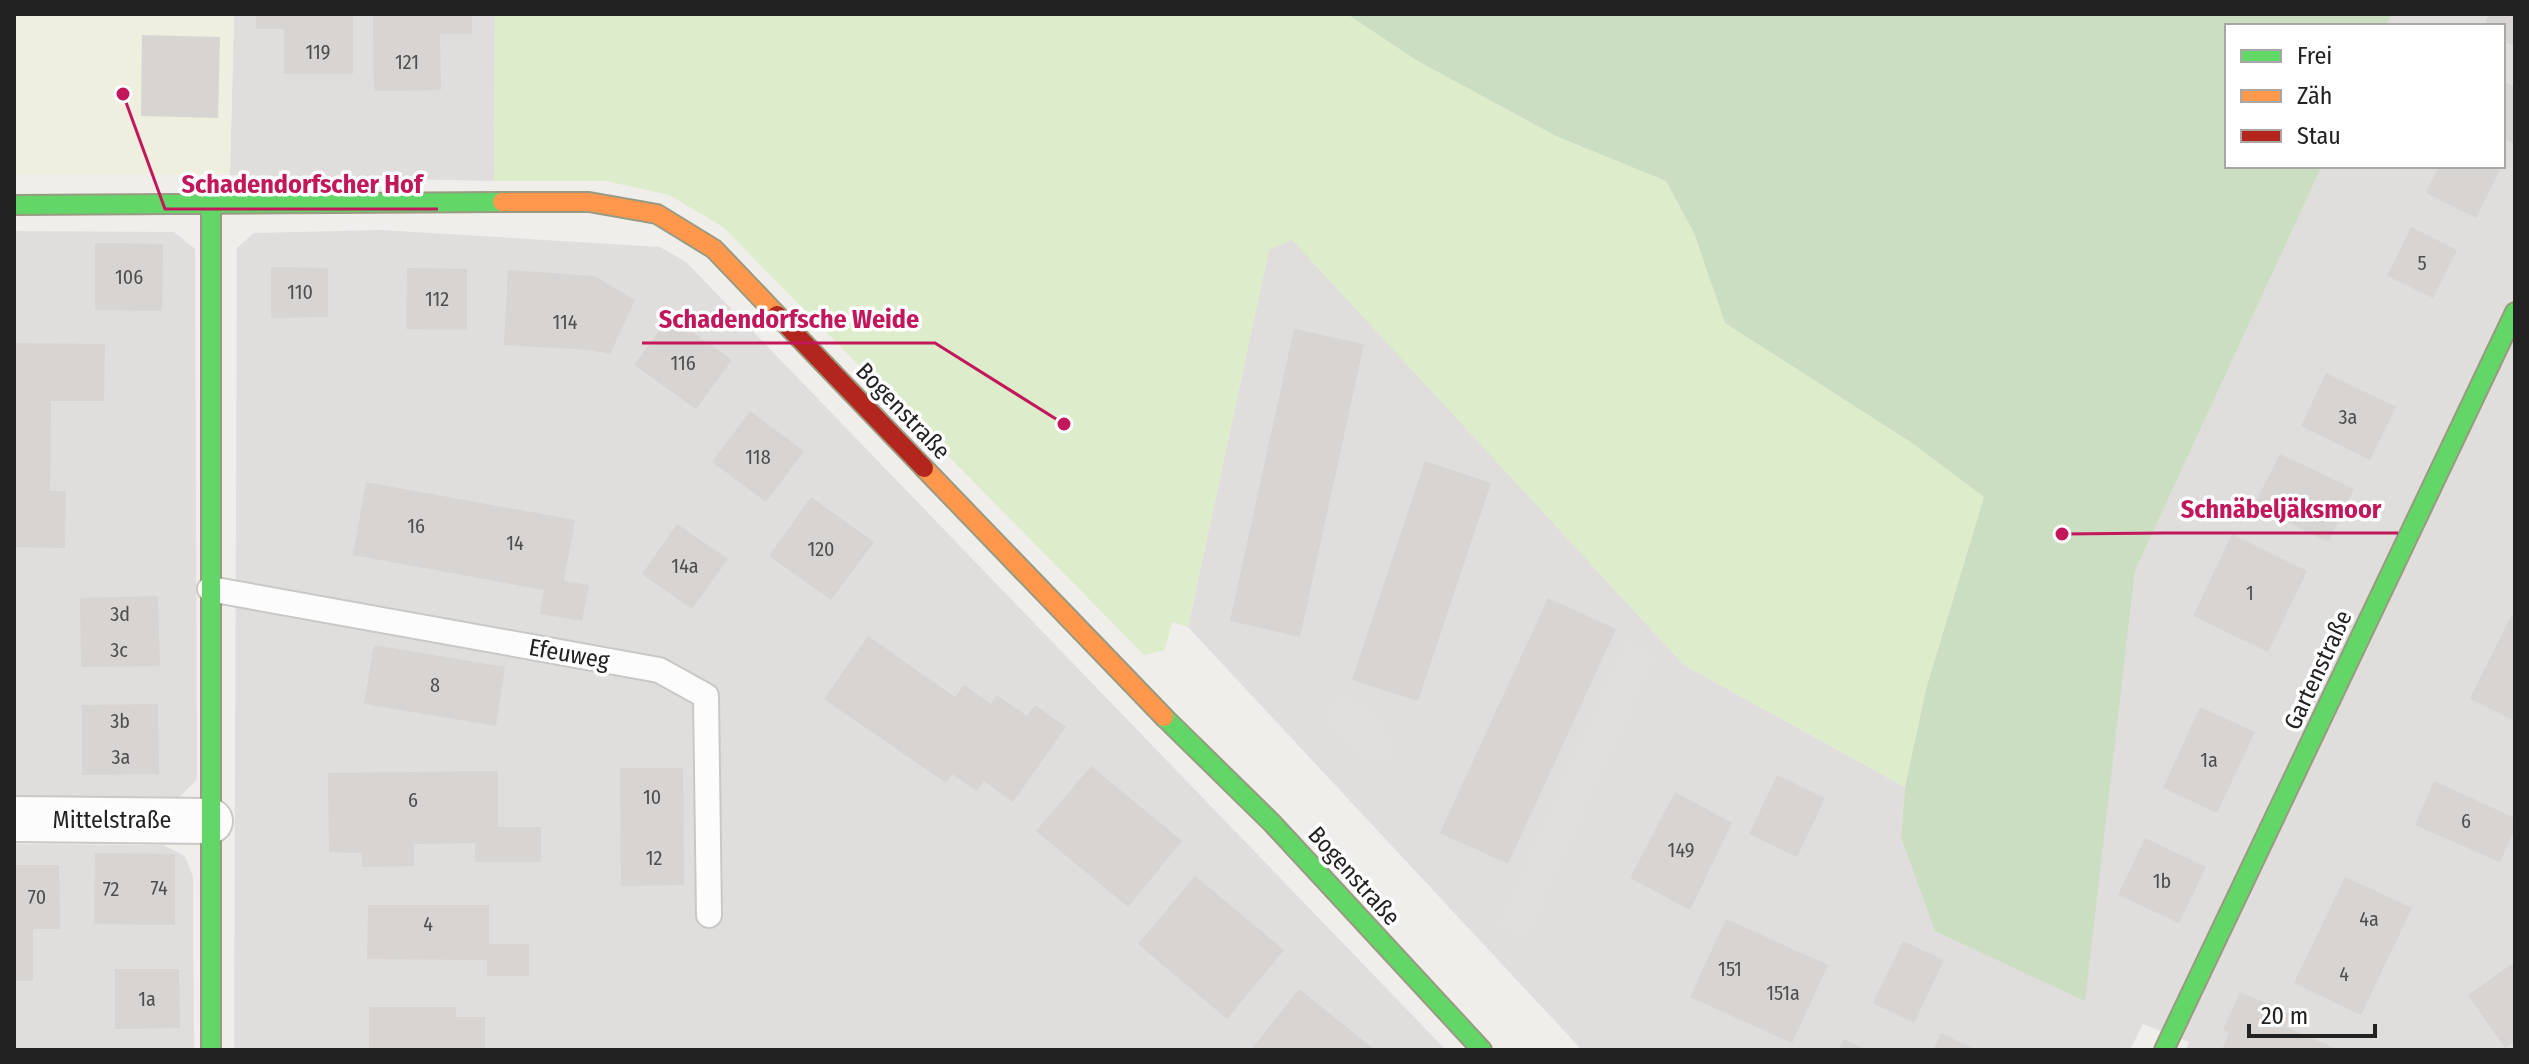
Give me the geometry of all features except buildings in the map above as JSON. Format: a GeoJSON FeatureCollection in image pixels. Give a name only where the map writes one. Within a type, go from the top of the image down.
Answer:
{"type":"FeatureCollection","features":[{"type":"Feature","properties":{"kind":"street","name":"Bogenstraße"},"geometry":{"type":"LineString","coordinates":[[14,205],[589,202],[657,214],[714,249],[1137,690],[1272,823],[1482,1050]]}},
{"type":"Feature","properties":{"kind":"street"},"geometry":{"type":"LineString","coordinates":[[211,205],[211,1050]]}},
{"type":"Feature","properties":{"kind":"street","name":"Gartenstraße"},"geometry":{"type":"LineString","coordinates":[[2164,1050],[2515,312]]}},
{"type":"Feature","properties":{"kind":"street","name":"Mittelstraße"},"geometry":{"type":"LineString","coordinates":[[14,819],[210,821]]}},
{"type":"Feature","properties":{"kind":"lane","name":"Efeuweg"},"geometry":{"type":"LineString","coordinates":[[210,589],[659,670],[706,696],[709,915]]}},
{"type":"Feature","properties":{"kind":"shaded area"},"geometry":{"type":"Polygon","coordinates":[[[234,14],[495,14],[494,181],[230,175],[234,14]]]}},
{"type":"Feature","properties":{"kind":"shaded area"},"geometry":{"type":"Polygon","coordinates":[[[2392,14],[2515,14],[2515,1050],[2186,1050],[2189,1042],[2143,1024],[2130,1050],[1582,1050],[1188,627],[1269,249],[1292,239],[1684,665],[1905,787],[1901,837],[2084,1000],[2135,571],[2321,168],[2505,168],[2505,24],[2387,24],[2392,14]]]}},
{"type":"Feature","properties":{"kind":"shaded area"},"geometry":{"type":"Polygon","coordinates":[[[381,230],[660,247],[686,262],[1446,1050],[234,1050],[237,248],[254,233],[381,230]]]}},
{"type":"Feature","properties":{"kind":"shaded area"},"geometry":{"type":"Polygon","coordinates":[[[14,231],[174,232],[195,249],[197,779],[175,802],[14,802],[14,231]]]}},
{"type":"Feature","properties":{"kind":"shaded area"},"geometry":{"type":"Polygon","coordinates":[[[1628,643],[1654,655],[1525,938],[1499,926],[1628,643]]]}},
{"type":"Feature","properties":{"kind":"shaded area"},"geometry":{"type":"Polygon","coordinates":[[[1334,696],[1362,706],[1385,727],[1392,760],[1365,762],[1330,728],[1334,696]]]}},
{"type":"Feature","properties":{"kind":"shaded area"},"geometry":{"type":"Polygon","coordinates":[[[14,844],[163,845],[185,856],[193,877],[194,1050],[14,1050],[14,844]]]}},
{"type":"Feature","properties":{"kind":"green space"},"geometry":{"type":"Polygon","coordinates":[[[14,14],[234,14],[230,175],[14,175],[14,14]]]}},
{"type":"Feature","properties":{"kind":"green space"},"geometry":{"type":"Polygon","coordinates":[[[495,14],[1347,14],[1416,60],[1556,136],[1666,181],[1694,233],[1725,323],[1912,443],[1984,497],[1926,689],[1905,787],[1684,665],[1292,240],[1269,250],[1188,627],[1172,622],[1165,650],[1144,655],[723,227],[669,195],[606,181],[494,181],[495,14]]]}},
{"type":"Feature","properties":{"kind":"green space"},"geometry":{"type":"Polygon","coordinates":[[[1347,14],[2392,14],[2387,24],[2225,24],[2225,168],[2321,168],[2135,571],[2085,1001],[1935,931],[1901,837],[1905,787],[1926,689],[1984,497],[1912,443],[1725,323],[1694,233],[1666,181],[1556,136],[1416,60],[1347,14]]]}},
{"type":"Feature","properties":{"kind":"traffic: fast"},"geometry":{"type":"LineString","coordinates":[[14,205],[502,202]]}},
{"type":"Feature","properties":{"kind":"traffic: fast"},"geometry":{"type":"LineString","coordinates":[[211,205],[211,1050]]}},
{"type":"Feature","properties":{"kind":"traffic: fast"},"geometry":{"type":"LineString","coordinates":[[2164,1050],[2515,312]]}},
{"type":"Feature","properties":{"kind":"traffic: fast"},"geometry":{"type":"LineString","coordinates":[[1164,717],[1272,823],[1482,1050]]}},
{"type":"Feature","properties":{"kind":"traffic: slow"},"geometry":{"type":"LineString","coordinates":[[502,202],[589,202],[657,214],[714,249],[777,315]]}},
{"type":"Feature","properties":{"kind":"traffic: slow"},"geometry":{"type":"LineString","coordinates":[[924,468],[1164,717]]}},
{"type":"Feature","properties":{"kind":"traffic: jam"},"geometry":{"type":"LineString","coordinates":[[777,315],[924,468]]}},
{"type":"Feature","properties":{"kind":"place","name":"Schadendorfscher Hof"},"geometry":{"type":"Point","coordinates":[123,94]}},
{"type":"Feature","properties":{"kind":"place","name":"Schadendorfsche Weide"},"geometry":{"type":"Point","coordinates":[1064,424]}},
{"type":"Feature","properties":{"kind":"place","name":"Schnäbeljäksmoor"},"geometry":{"type":"Point","coordinates":[2062,534]}}]}
